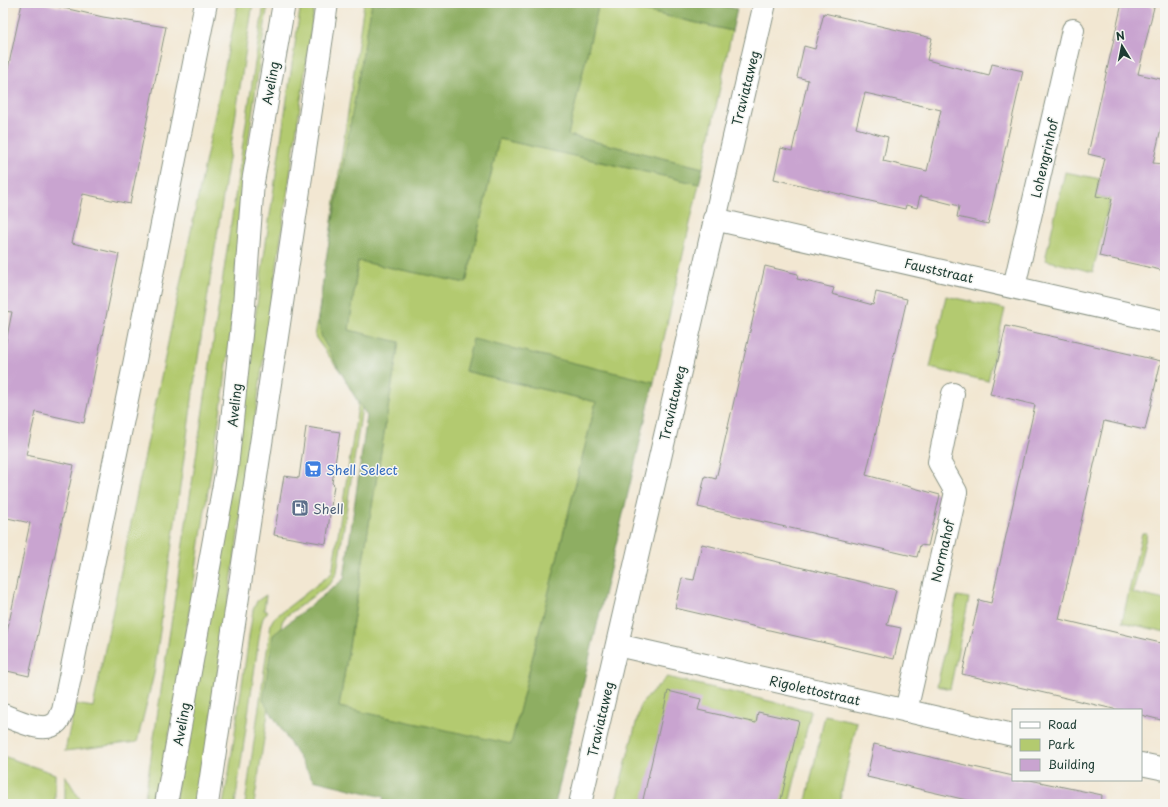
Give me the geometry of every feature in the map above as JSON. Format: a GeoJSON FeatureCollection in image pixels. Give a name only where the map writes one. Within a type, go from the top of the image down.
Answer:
{"type":"FeatureCollection","features":[{"type":"Feature","properties":{"kind":"street"},"geometry":{"type":"LineString","coordinates":[[3,715],[40,727],[51,727],[58,721],[63,710],[133,370],[206,3]]}},
{"type":"Feature","properties":{"kind":"street","name":"Aveling"},"geometry":{"type":"LineString","coordinates":[[166,804],[227,468],[244,306],[253,182],[284,3]]}},
{"type":"Feature","properties":{"kind":"street"},"geometry":{"type":"LineString","coordinates":[[207,804],[327,3]]}},
{"type":"Feature","properties":{"kind":"street","name":"Traviataweg"},"geometry":{"type":"LineString","coordinates":[[580,804],[765,3]]}},
{"type":"Feature","properties":{"kind":"street","name":"Lohengrinhof"},"geometry":{"type":"LineString","coordinates":[[1014,287],[1073,30]]}},
{"type":"Feature","properties":{"kind":"street","name":"Fauststraat"},"geometry":{"type":"LineString","coordinates":[[714,219],[1165,322]]}},
{"type":"Feature","properties":{"kind":"street","name":"Normahof"},"geometry":{"type":"LineString","coordinates":[[906,711],[956,492],[939,462],[953,394]]}},
{"type":"Feature","properties":{"kind":"street","name":"Rigolettostraat"},"geometry":{"type":"LineString","coordinates":[[617,645],[1012,735]]}},
{"type":"Feature","properties":{"kind":"street"},"geometry":{"type":"LineString","coordinates":[[1142,764],[1165,770]]}},
{"type":"Feature","properties":{"kind":"green space"},"geometry":{"type":"Polygon","coordinates":[[[238,3],[253,3],[196,371],[154,674],[137,742],[65,751],[75,704],[93,707],[238,3]]]}},
{"type":"Feature","properties":{"kind":"green space"},"geometry":{"type":"Polygon","coordinates":[[[264,3],[268,3],[241,193],[233,314],[224,388],[176,697],[157,803],[144,804],[264,3]]]}},
{"type":"Feature","properties":{"kind":"green space"},"geometry":{"type":"Polygon","coordinates":[[[301,3],[315,3],[207,749],[198,804],[174,804],[223,537],[301,3]]]}},
{"type":"Feature","properties":{"kind":"green space"},"geometry":{"type":"Polygon","coordinates":[[[364,3],[373,3],[327,317],[363,401],[337,572],[331,583],[285,617],[282,622],[254,804],[245,804],[271,623],[274,618],[332,573],[358,406],[356,393],[315,337],[364,3]]]}},
{"type":"Feature","properties":{"kind":"green space"},"geometry":{"type":"Polygon","coordinates":[[[372,3],[599,3],[568,135],[703,168],[699,184],[499,139],[466,283],[358,261],[349,330],[399,342],[339,707],[511,744],[596,402],[465,371],[473,339],[654,382],[555,804],[382,804],[384,797],[313,780],[263,700],[273,635],[344,579],[367,416],[322,338],[318,321],[325,265],[372,3]]]}},
{"type":"Feature","properties":{"kind":"green space"},"geometry":{"type":"Polygon","coordinates":[[[599,3],[610,3],[732,31],[703,168],[568,135],[599,3]]]}},
{"type":"Feature","properties":{"kind":"green space"},"geometry":{"type":"Polygon","coordinates":[[[610,3],[712,3],[737,9],[732,31],[610,3]]]}},
{"type":"Feature","properties":{"kind":"green space"},"geometry":{"type":"Polygon","coordinates":[[[499,139],[699,184],[654,382],[473,340],[465,371],[596,402],[511,745],[339,707],[399,342],[349,330],[358,261],[466,283],[499,139]]]}},
{"type":"Feature","properties":{"kind":"green space"},"geometry":{"type":"Polygon","coordinates":[[[1065,172],[1100,179],[1096,196],[1110,199],[1093,272],[1045,260],[1065,172]]]}},
{"type":"Feature","properties":{"kind":"green space"},"geometry":{"type":"Polygon","coordinates":[[[946,296],[1005,309],[988,381],[930,368],[946,296]]]}},
{"type":"Feature","properties":{"kind":"green space"},"geometry":{"type":"Polygon","coordinates":[[[1142,533],[1147,533],[1133,593],[1165,600],[1165,632],[1122,622],[1142,533]]]}},
{"type":"Feature","properties":{"kind":"green space"},"geometry":{"type":"Polygon","coordinates":[[[266,595],[264,610],[268,611],[263,618],[261,625],[235,804],[223,804],[253,610],[257,601],[266,595]]]}},
{"type":"Feature","properties":{"kind":"green space"},"geometry":{"type":"Polygon","coordinates":[[[957,596],[969,598],[950,689],[937,686],[957,596]]]}},
{"type":"Feature","properties":{"kind":"green space"},"geometry":{"type":"Polygon","coordinates":[[[667,677],[811,711],[789,804],[615,804],[641,704],[667,677]]]}},
{"type":"Feature","properties":{"kind":"green space"},"geometry":{"type":"Polygon","coordinates":[[[825,715],[857,722],[839,804],[819,804],[806,801],[825,715]]]}},
{"type":"Feature","properties":{"kind":"green space"},"geometry":{"type":"Polygon","coordinates":[[[3,756],[55,774],[55,804],[3,804],[3,756]]]}},
{"type":"Feature","properties":{"kind":"green space"},"geometry":{"type":"Polygon","coordinates":[[[65,775],[83,804],[65,804],[65,775]]]}},
{"type":"Feature","properties":{"kind":"building"},"geometry":{"type":"Polygon","coordinates":[[[22,3],[42,3],[103,17],[166,27],[130,204],[83,194],[72,243],[119,254],[84,423],[36,412],[26,455],[74,465],[29,676],[3,670],[3,651],[30,523],[3,517],[3,356],[12,312],[3,311],[3,92],[22,3]]]}},
{"type":"Feature","properties":{"kind":"building"},"geometry":{"type":"Polygon","coordinates":[[[1122,3],[1134,3],[1154,7],[1138,74],[1165,80],[1165,111],[1153,163],[1165,164],[1165,271],[1099,256],[1112,199],[1096,196],[1105,158],[1088,154],[1122,3]]]}},
{"type":"Feature","properties":{"kind":"building"},"geometry":{"type":"Polygon","coordinates":[[[824,13],[932,38],[927,60],[989,76],[992,64],[1023,71],[988,224],[957,217],[959,206],[920,196],[917,208],[906,205],[905,209],[774,179],[781,148],[792,151],[808,80],[797,77],[804,46],[815,49],[824,13]],[[865,93],[856,128],[888,137],[883,161],[927,171],[941,110],[865,93]]]}},
{"type":"Feature","properties":{"kind":"building"},"geometry":{"type":"Polygon","coordinates":[[[765,266],[798,274],[797,279],[834,288],[832,294],[873,305],[876,292],[907,299],[866,475],[940,495],[928,546],[920,545],[917,557],[698,507],[705,476],[716,479],[765,266]]]}},
{"type":"Feature","properties":{"kind":"building"},"geometry":{"type":"Polygon","coordinates":[[[1006,326],[1161,361],[1145,430],[1104,421],[1059,619],[1165,644],[1165,721],[1142,715],[1142,709],[1114,709],[962,674],[979,600],[991,603],[1035,405],[990,394],[1006,326]]]}},
{"type":"Feature","properties":{"kind":"building"},"geometry":{"type":"Polygon","coordinates":[[[306,427],[340,432],[332,483],[334,485],[326,544],[274,535],[284,476],[299,478],[306,427]]]}},
{"type":"Feature","properties":{"kind":"building"},"geometry":{"type":"Polygon","coordinates":[[[702,544],[896,590],[887,625],[901,628],[894,659],[675,608],[682,578],[694,580],[702,544]]]}},
{"type":"Feature","properties":{"kind":"building"},"geometry":{"type":"Polygon","coordinates":[[[668,691],[701,699],[698,710],[756,723],[758,712],[799,721],[780,804],[642,804],[668,691]]]}},
{"type":"Feature","properties":{"kind":"building"},"geometry":{"type":"Polygon","coordinates":[[[874,744],[1012,776],[1012,781],[1035,781],[1102,795],[1101,804],[984,804],[867,777],[874,744]]]}},
{"type":"Feature","properties":{"kind":"place","name":"Shell Select"},"geometry":{"type":"Point","coordinates":[313,469]}},
{"type":"Feature","properties":{"kind":"place","name":"Shell"},"geometry":{"type":"Point","coordinates":[300,508]}}]}
